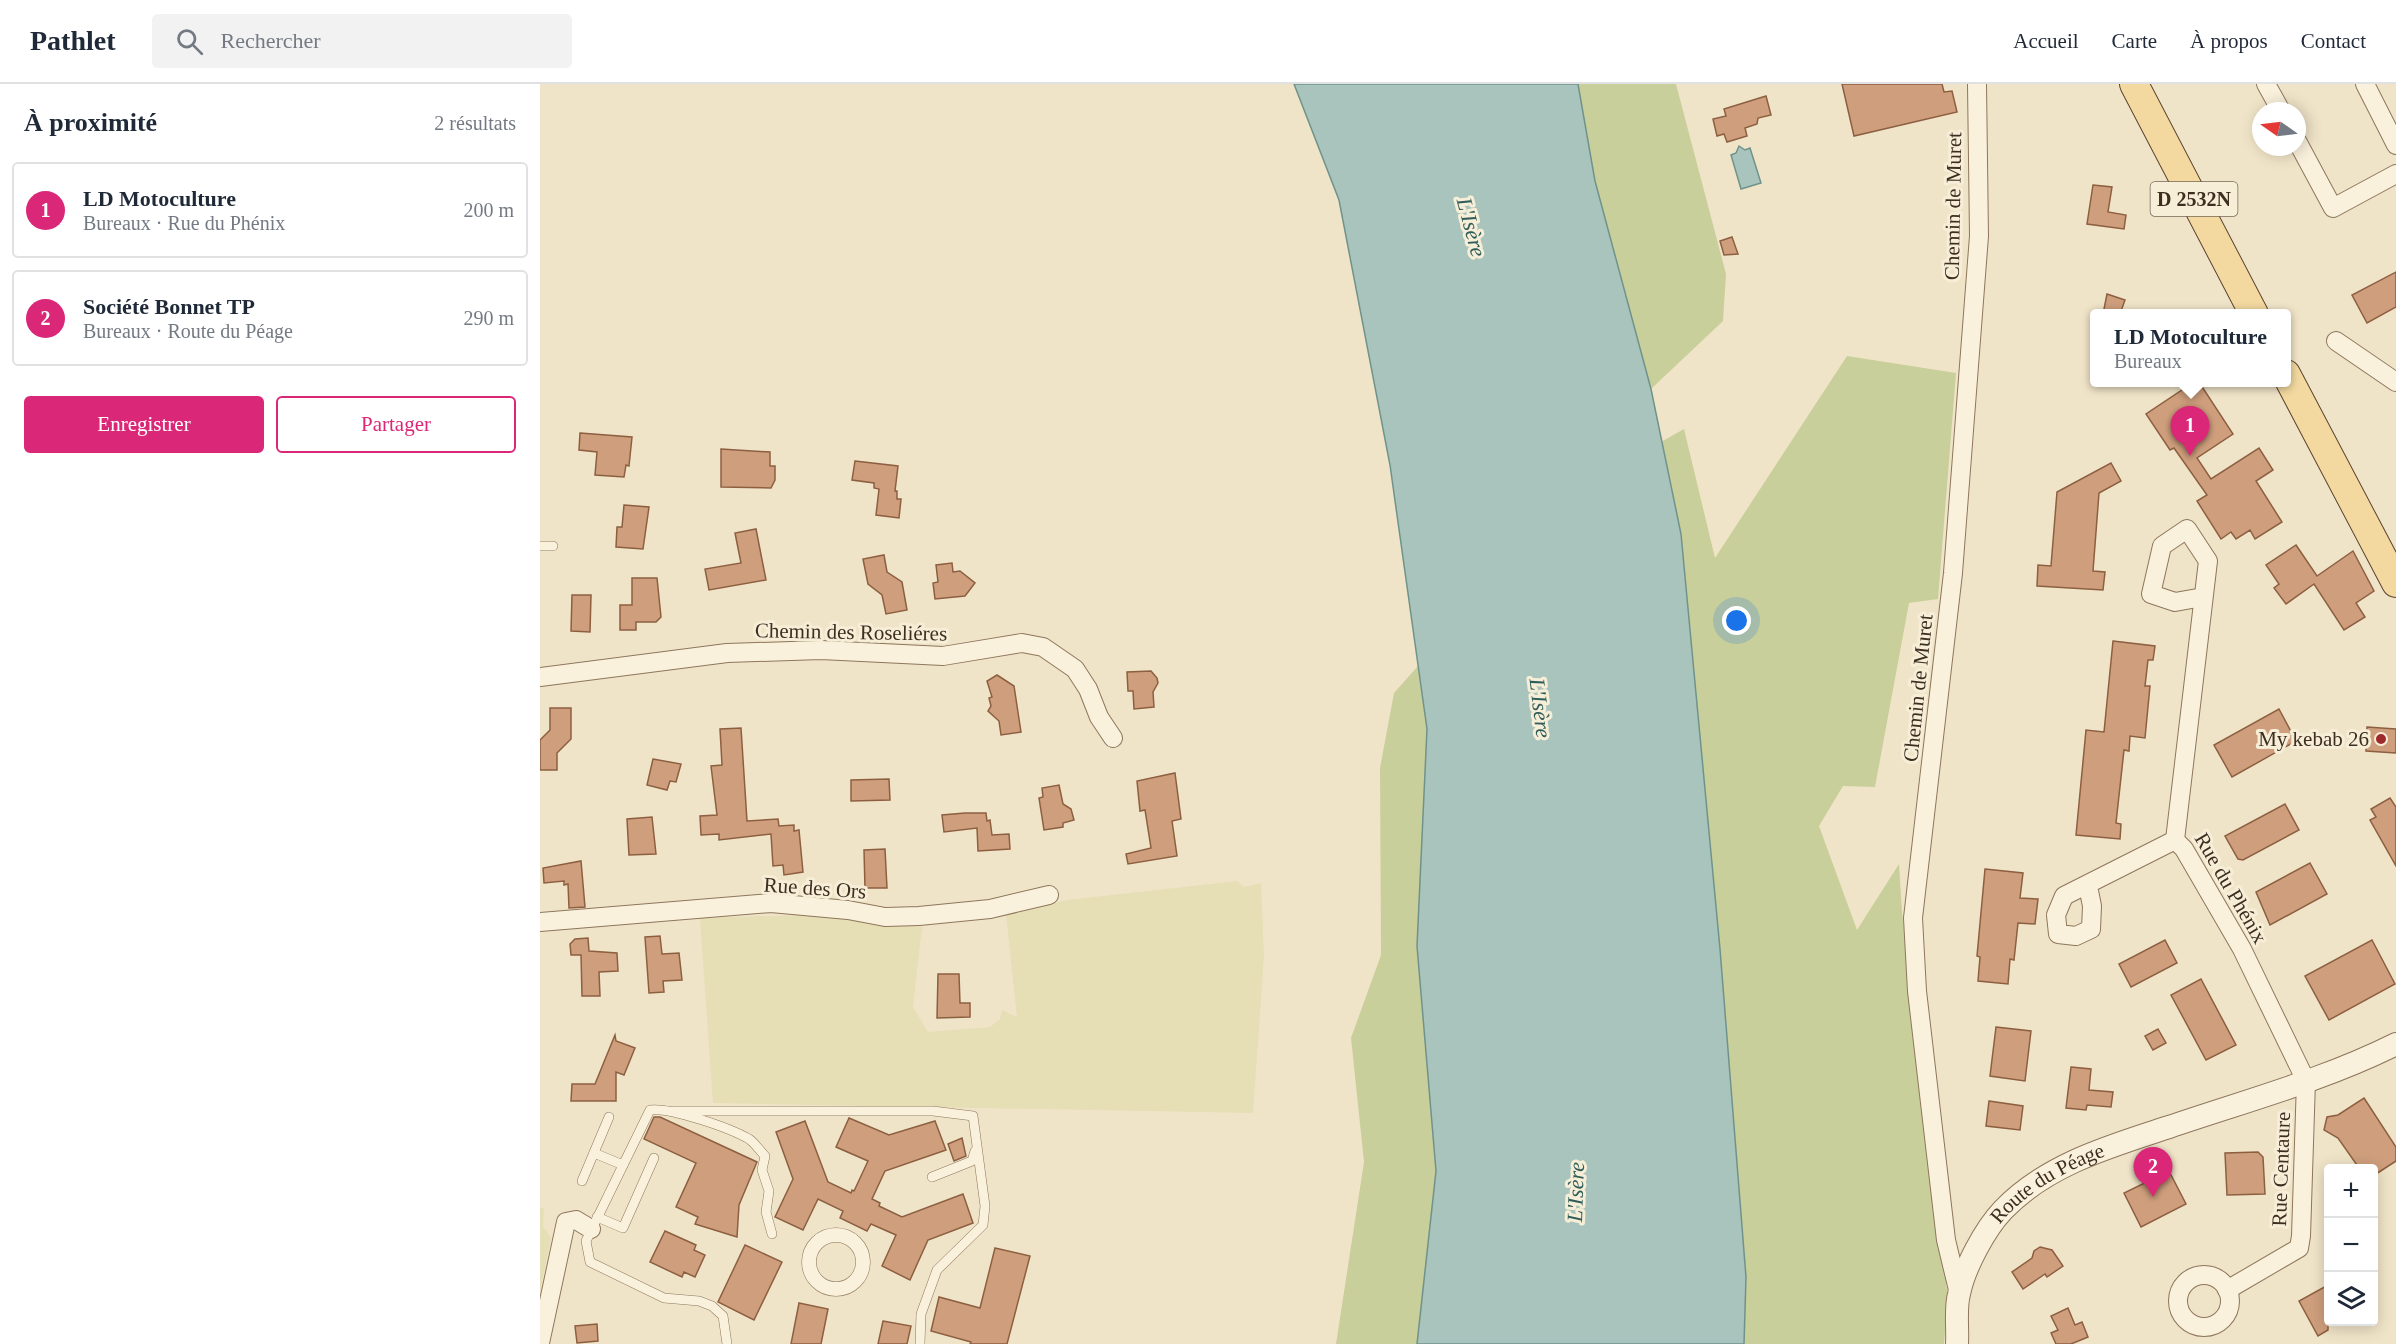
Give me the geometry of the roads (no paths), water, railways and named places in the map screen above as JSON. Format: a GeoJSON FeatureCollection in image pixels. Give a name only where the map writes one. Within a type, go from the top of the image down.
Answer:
{"type":"FeatureCollection","features":[{"type":"Feature","properties":{"kind":"main road","name":"D 2532N"},"geometry":{"type":"LineString","coordinates":[[2134,84],[2251,309]]}},
{"type":"Feature","properties":{"kind":"main road"},"geometry":{"type":"LineString","coordinates":[[2291,384],[2396,583]]}},
{"type":"Feature","properties":{"kind":"street","name":"Chemin de Muret"},"geometry":{"type":"LineString","coordinates":[[1959,1294],[1944,1228],[1917,991],[1913,918],[1940,706],[1955,549],[1978,236],[1977,84]]}},
{"type":"Feature","properties":{"kind":"street"},"geometry":{"type":"LineString","coordinates":[[2266,84],[2276,102]]}},
{"type":"Feature","properties":{"kind":"street"},"geometry":{"type":"LineString","coordinates":[[2365,84],[2396,145]]}},
{"type":"Feature","properties":{"kind":"street"},"geometry":{"type":"LineString","coordinates":[[2305,156],[2333,208],[2396,174]]}},
{"type":"Feature","properties":{"kind":"street"},"geometry":{"type":"LineString","coordinates":[[2336,341],[2396,382]]}},
{"type":"Feature","properties":{"kind":"street","name":"Rue du Phénix"},"geometry":{"type":"LineString","coordinates":[[2203,597],[2175,840],[2184,849],[2242,949],[2306,1081]]}},
{"type":"Feature","properties":{"kind":"street","name":"Chemin des Roseliéres"},"geometry":{"type":"LineString","coordinates":[[540,677],[727,653],[821,650],[943,656],[1022,642],[1043,647],[1075,669],[1088,689],[1099,717],[1113,738]]}},
{"type":"Feature","properties":{"kind":"street"},"geometry":{"type":"LineString","coordinates":[[2088,886],[2175,840]]}},
{"type":"Feature","properties":{"kind":"street","name":"Rue des Ors"},"geometry":{"type":"LineString","coordinates":[[540,922],[771,903],[848,910],[885,917],[919,916],[990,909],[1049,895]]}},
{"type":"Feature","properties":{"kind":"street","name":"Route du Péage"},"geometry":{"type":"LineString","coordinates":[[1957,1344],[1959,1294],[1982,1239],[2003,1210],[2031,1186],[2070,1163],[2112,1146],[2306,1081],[2396,1044]]}},
{"type":"Feature","properties":{"kind":"street","name":"Rue Centaure"},"geometry":{"type":"LineString","coordinates":[[2227,1290],[2299,1248],[2306,1081]]}},
{"type":"Feature","properties":{"kind":"street"},"geometry":{"type":"LineString","coordinates":[[540,1343],[566,1222],[594,1223]]}},
{"type":"Feature","properties":{"kind":"street"},"geometry":{"type":"LineString","coordinates":[[831,1235],[846,1237],[853,1241],[862,1254],[860,1276],[854,1283],[841,1290],[825,1288],[816,1282],[809,1271],[809,1256],[812,1248],[823,1238],[831,1235]]}},
{"type":"Feature","properties":{"kind":"lane"},"geometry":{"type":"LineString","coordinates":[[540,546],[553,546]]}},
{"type":"Feature","properties":{"kind":"lane"},"geometry":{"type":"LineString","coordinates":[[727,1344],[723,1316],[712,1306],[699,1301],[664,1298],[590,1262],[586,1241],[650,1110],[933,1111],[973,1116],[985,1206],[982,1225],[937,1270],[921,1314],[920,1344]]}},
{"type":"Feature","properties":{"kind":"lane"},"geometry":{"type":"LineString","coordinates":[[672,1111],[749,1140],[765,1156],[762,1170],[769,1191],[766,1212],[772,1234]]}},
{"type":"Feature","properties":{"kind":"lane"},"geometry":{"type":"LineString","coordinates":[[582,1181],[609,1117]]}},
{"type":"Feature","properties":{"kind":"lane"},"geometry":{"type":"LineString","coordinates":[[932,1177],[972,1161],[976,1148]]}},
{"type":"Feature","properties":{"kind":"lane"},"geometry":{"type":"LineString","coordinates":[[594,1153],[623,1165]]}},
{"type":"Feature","properties":{"kind":"lane"},"geometry":{"type":"LineString","coordinates":[[594,1223],[623,1228],[654,1158]]}},
{"type":"Feature","properties":{"kind":"water","name":"L'Isère"},"geometry":{"type":"Polygon","coordinates":[[[1294,84],[1578,84],[1595,181],[1651,389],[1681,534],[1720,949],[1746,1277],[1744,1344],[1417,1344],[1436,1171],[1417,946],[1427,729],[1390,465],[1339,200],[1294,84]]]}},
{"type":"Feature","properties":{"kind":"water"},"geometry":{"type":"Polygon","coordinates":[[[1739,146],[1745,150],[1750,148],[1761,183],[1741,189],[1731,155],[1736,153],[1739,146]]]}},
{"type":"Feature","properties":{"kind":"place","name":"LD Motoculture"},"geometry":{"type":"Point","coordinates":[2190,456]}},
{"type":"Feature","properties":{"kind":"place","name":"My kebab 26"},"geometry":{"type":"Point","coordinates":[2381,739]}},
{"type":"Feature","properties":{"kind":"place","name":"Société Bonnet TP"},"geometry":{"type":"Point","coordinates":[2153,1197]}}]}
